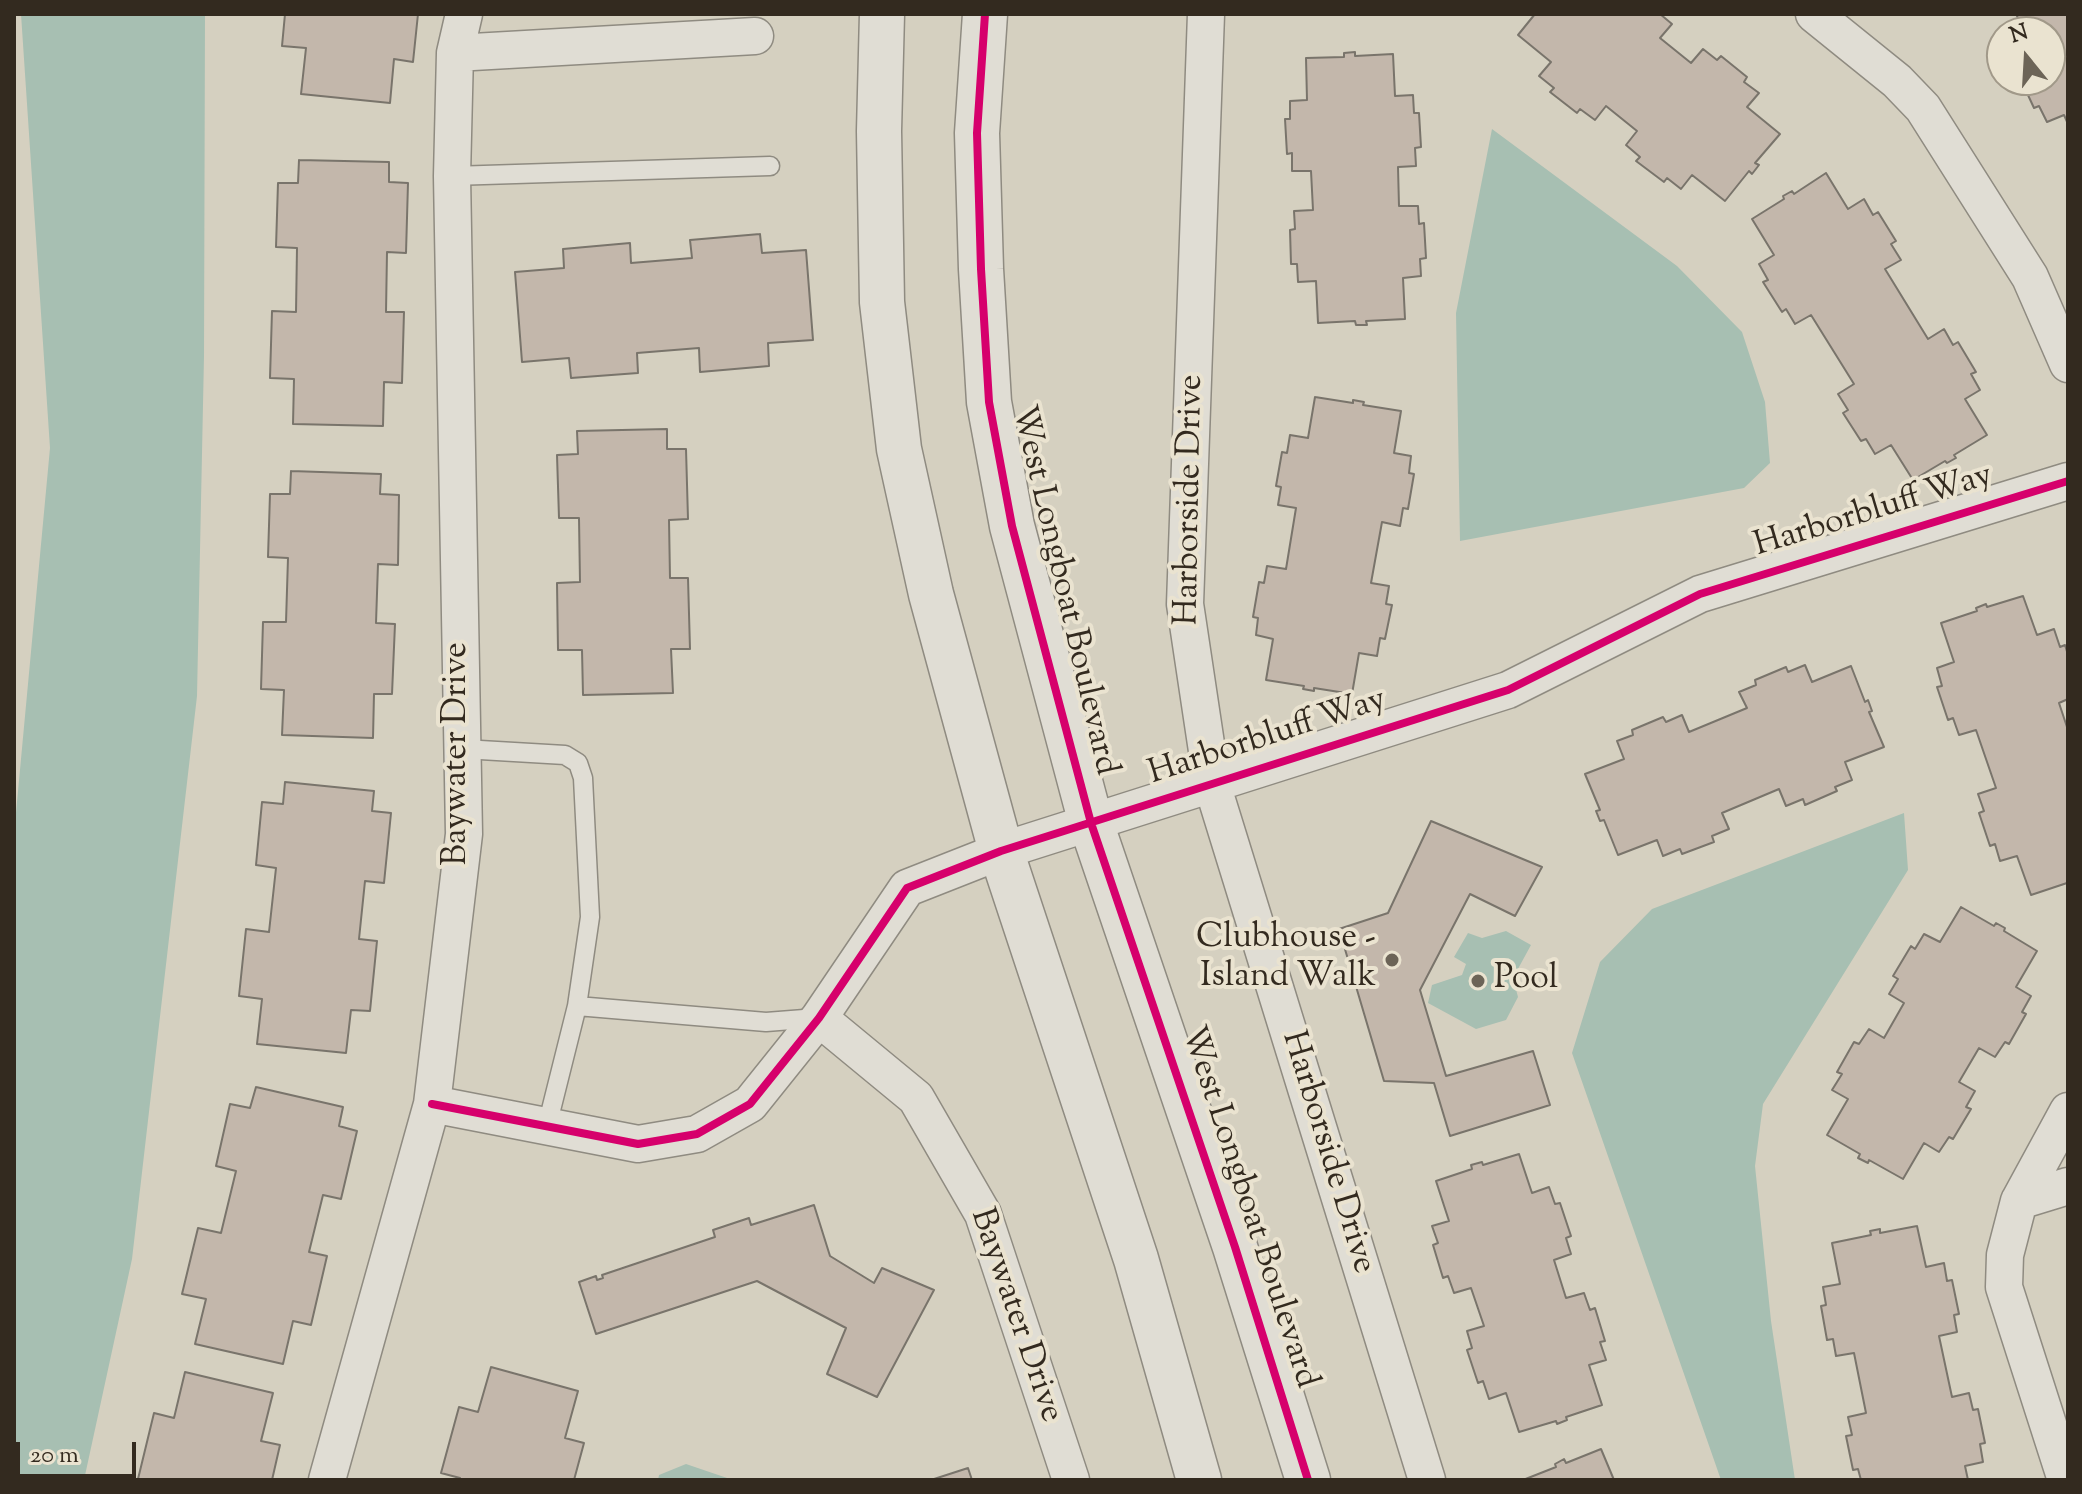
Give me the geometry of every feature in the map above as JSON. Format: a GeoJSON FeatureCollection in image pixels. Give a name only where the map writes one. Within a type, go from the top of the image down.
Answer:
{"type":"FeatureCollection","features":[{"type":"Feature","properties":{"kind":"street","name":"Baywater Drive"},"geometry":{"type":"LineString","coordinates":[[327,1480],[432,1104],[464,834],[452,176],[455,53],[464,14]]}},
{"type":"Feature","properties":{"kind":"street"},"geometry":{"type":"LineString","coordinates":[[882,14],[879,131],[882,302],[899,449],[931,594],[1001,851],[1136,1259],[1199,1480]]}},
{"type":"Feature","properties":{"kind":"street","name":"West Longboat Boulevard"},"geometry":{"type":"LineString","coordinates":[[985,14],[977,133],[989,402],[1012,526],[1091,823],[1230,1232],[1308,1480]]}},
{"type":"Feature","properties":{"kind":"street","name":"Harborside Drive"},"geometry":{"type":"LineString","coordinates":[[1206,14],[1185,604],[1212,784],[1427,1480]]}},
{"type":"Feature","properties":{"kind":"street"},"geometry":{"type":"LineString","coordinates":[[1814,14],[1897,81],[1923,108],[2030,277],[2068,364]]}},
{"type":"Feature","properties":{"kind":"street"},"geometry":{"type":"LineString","coordinates":[[455,53],[755,36]]}},
{"type":"Feature","properties":{"kind":"street","name":"Harborbluff Way"},"geometry":{"type":"LineString","coordinates":[[432,1104],[638,1144],[697,1134],[750,1104],[819,1018],[907,888],[1001,851],[1508,690],[1700,594],[2068,481]]}},
{"type":"Feature","properties":{"kind":"street","name":"Baywater Drive"},"geometry":{"type":"LineString","coordinates":[[819,1018],[916,1098],[983,1214],[1071,1480]]}},
{"type":"Feature","properties":{"kind":"street"},"geometry":{"type":"LineString","coordinates":[[2066,1480],[2004,1287],[2005,1255],[2019,1201],[2068,1111]]}},
{"type":"Feature","properties":{"kind":"street"},"geometry":{"type":"LineString","coordinates":[[2019,1201],[2068,1186]]}},
{"type":"Feature","properties":{"kind":"lane"},"geometry":{"type":"LineString","coordinates":[[452,176],[770,166]]}},
{"type":"Feature","properties":{"kind":"lane"},"geometry":{"type":"LineString","coordinates":[[463,749],[565,755],[578,763],[583,778],[590,917],[577,1006],[547,1126]]}},
{"type":"Feature","properties":{"kind":"lane"},"geometry":{"type":"LineString","coordinates":[[577,1006],[766,1022],[819,1018]]}},
{"type":"Feature","properties":{"kind":"shaded area"},"geometry":{"type":"Polygon","coordinates":[[[21,14],[205,14],[204,356],[197,696],[132,1259],[84,1480],[14,1480],[14,834],[50,448],[21,14]]]}},
{"type":"Feature","properties":{"kind":"shaded area"},"geometry":{"type":"Polygon","coordinates":[[[1492,129],[1677,266],[1742,332],[1765,402],[1770,463],[1744,488],[1460,541],[1456,313],[1492,129]]]}},
{"type":"Feature","properties":{"kind":"shaded area"},"geometry":{"type":"Polygon","coordinates":[[[1904,813],[1908,870],[1763,1104],[1755,1166],[1771,1321],[1795,1480],[1721,1480],[1572,1053],[1600,962],[1652,909],[1904,813]]]}},
{"type":"Feature","properties":{"kind":"shaded area","name":"Pool"},"geometry":{"type":"Polygon","coordinates":[[[1506,931],[1531,945],[1513,978],[1518,997],[1506,1020],[1476,1029],[1428,1003],[1432,985],[1462,975],[1466,964],[1454,957],[1468,933],[1482,938],[1506,931]]]}},
{"type":"Feature","properties":{"kind":"shaded area"},"geometry":{"type":"Polygon","coordinates":[[[686,1464],[733,1480],[658,1480],[659,1475],[686,1464]]]}},
{"type":"Feature","properties":{"kind":"building"},"geometry":{"type":"Polygon","coordinates":[[[285,14],[418,14],[413,62],[394,59],[390,103],[301,94],[306,48],[282,46],[285,14]]]}},
{"type":"Feature","properties":{"kind":"building"},"geometry":{"type":"Polygon","coordinates":[[[1535,14],[1660,14],[1672,24],[1660,38],[1691,63],[1703,49],[1717,60],[1721,56],[1747,77],[1744,82],[1759,93],[1747,107],[1780,134],[1755,163],[1759,165],[1752,174],[1749,171],[1725,201],[1692,175],[1681,189],[1667,178],[1664,182],[1636,161],[1640,157],[1626,145],[1637,131],[1606,106],[1595,120],[1580,109],[1577,113],[1550,92],[1554,88],[1539,76],[1551,62],[1518,35],[1535,14]]]}},
{"type":"Feature","properties":{"kind":"building"},"geometry":{"type":"Polygon","coordinates":[[[2068,14],[2068,124],[2064,115],[2047,122],[2039,106],[2034,108],[2028,96],[2066,96],[2066,16],[2017,16],[2068,14]]]}},
{"type":"Feature","properties":{"kind":"building"},"geometry":{"type":"Polygon","coordinates":[[[1355,52],[1355,56],[1393,54],[1395,96],[1413,95],[1414,113],[1419,113],[1421,147],[1415,148],[1416,166],[1398,167],[1399,206],[1418,206],[1419,224],[1424,223],[1426,258],[1420,259],[1421,276],[1403,278],[1405,319],[1366,321],[1367,325],[1356,325],[1355,321],[1318,323],[1316,281],[1298,282],[1297,264],[1291,264],[1290,230],[1295,229],[1294,211],[1313,210],[1311,171],[1292,171],[1292,153],[1287,154],[1285,119],[1290,119],[1290,101],[1307,100],[1306,58],[1344,57],[1344,53],[1355,52]]]}},
{"type":"Feature","properties":{"kind":"building"},"geometry":{"type":"Polygon","coordinates":[[[299,160],[389,162],[389,182],[408,183],[406,253],[387,252],[386,312],[404,312],[402,383],[384,382],[383,426],[293,424],[294,379],[270,378],[272,311],[296,312],[297,248],[276,247],[278,183],[298,183],[299,160]]]}},
{"type":"Feature","properties":{"kind":"building"},"geometry":{"type":"Polygon","coordinates":[[[1826,173],[1848,209],[1864,199],[1873,215],[1878,212],[1896,241],[1891,244],[1901,260],[1885,269],[1928,339],[1944,329],[1953,345],[1958,342],[1976,372],[1971,374],[1980,390],[1965,399],[1987,435],[1954,455],[1956,458],[1913,480],[1891,445],[1875,454],[1866,439],[1861,441],[1843,413],[1848,410],[1838,394],[1854,384],[1811,315],[1795,324],[1786,309],[1782,312],[1763,282],[1768,280],[1759,264],[1774,255],[1752,219],[1784,199],[1783,196],[1792,191],[1794,194],[1826,173]]]}},
{"type":"Feature","properties":{"kind":"building"},"geometry":{"type":"Polygon","coordinates":[[[760,234],[762,253],[806,250],[813,340],[768,343],[769,366],[700,372],[699,348],[637,353],[638,373],[571,378],[569,358],[522,362],[515,272],[564,268],[563,249],[630,243],[631,263],[692,258],[690,240],[760,234]]]}},
{"type":"Feature","properties":{"kind":"building"},"geometry":{"type":"Polygon","coordinates":[[[1315,397],[1353,403],[1353,400],[1364,402],[1363,405],[1401,411],[1394,453],[1411,456],[1409,473],[1414,474],[1408,509],[1403,508],[1400,526],[1382,522],[1371,583],[1389,586],[1386,604],[1392,605],[1385,639],[1380,638],[1377,656],[1359,653],[1352,694],[1314,688],[1314,691],[1303,689],[1304,686],[1266,680],[1273,639],[1256,635],[1258,618],[1253,617],[1259,582],[1264,583],[1267,566],[1286,569],[1296,508],[1278,505],[1281,487],[1276,486],[1282,452],[1287,453],[1290,435],[1308,438],[1315,397]]]}},
{"type":"Feature","properties":{"kind":"building"},"geometry":{"type":"Polygon","coordinates":[[[667,429],[667,449],[686,449],[688,519],[669,520],[670,578],[688,578],[690,649],[671,649],[673,693],[583,695],[582,650],[558,650],[557,583],[580,582],[579,518],[559,518],[557,455],[578,454],[577,431],[667,429]]]}},
{"type":"Feature","properties":{"kind":"building"},"geometry":{"type":"Polygon","coordinates":[[[291,471],[381,474],[380,494],[399,495],[398,565],[378,564],[376,623],[395,624],[392,694],[374,694],[373,738],[282,735],[284,690],[261,689],[263,622],[286,622],[288,558],[268,557],[270,494],[290,494],[291,471]]]}},
{"type":"Feature","properties":{"kind":"building"},"geometry":{"type":"Polygon","coordinates":[[[2023,596],[2037,635],[2054,629],[2060,647],[2065,645],[2068,655],[2068,699],[2059,703],[2068,730],[2068,886],[2067,883],[2031,895],[2017,856],[2000,861],[1995,844],[1990,846],[1979,813],[1984,811],[1978,794],[1996,788],[1976,730],[1959,735],[1953,718],[1948,720],[1937,687],[1942,686],[1937,668],[1954,662],[1941,623],[1977,611],[1976,608],[1986,604],[1987,607],[2023,596]]]}},
{"type":"Feature","properties":{"kind":"building"},"geometry":{"type":"Polygon","coordinates":[[[1805,665],[1812,682],[1851,666],[1865,702],[1868,700],[1872,711],[1869,712],[1884,747],[1845,762],[1852,780],[1835,787],[1837,791],[1805,805],[1803,799],[1786,806],[1779,789],[1722,813],[1729,829],[1712,836],[1714,842],[1682,854],[1680,849],[1663,856],[1657,840],[1618,855],[1604,820],[1600,821],[1596,811],[1600,810],[1585,774],[1624,759],[1617,741],[1633,735],[1632,730],[1663,717],[1666,722],[1682,715],[1689,732],[1747,708],[1739,692],[1756,685],[1755,680],[1786,667],[1788,672],[1805,665]]]}},
{"type":"Feature","properties":{"kind":"building"},"geometry":{"type":"Polygon","coordinates":[[[285,782],[374,791],[372,811],[391,813],[384,883],[365,881],[359,939],[377,941],[370,1011],[351,1010],[346,1053],[257,1044],[262,999],[239,996],[246,929],[269,932],[276,868],[256,865],[262,802],[283,804],[285,782]]]}},
{"type":"Feature","properties":{"kind":"building","name":"Clubhouse - Island Walk"},"geometry":{"type":"Polygon","coordinates":[[[1431,821],[1542,867],[1515,916],[1470,894],[1420,990],[1446,1076],[1533,1051],[1550,1105],[1450,1136],[1434,1083],[1384,1081],[1339,929],[1388,913],[1431,821]]]}},
{"type":"Feature","properties":{"kind":"building"},"geometry":{"type":"Polygon","coordinates":[[[1961,907],[1994,926],[1996,923],[2005,928],[2004,931],[2037,951],[2016,987],[2031,996],[2022,1012],[2026,1014],[2009,1044],[2005,1042],[1995,1057],[1979,1048],[1959,1082],[1975,1091],[1966,1107],[1971,1109],[1953,1139],[1949,1137],[1939,1152],[1924,1143],[1903,1179],[1869,1160],[1868,1163],[1858,1158],[1860,1154],[1827,1135],[1848,1099],[1832,1090],[1842,1074],[1837,1072],[1854,1042],[1859,1044],[1869,1029],[1884,1038],[1904,1003],[1889,994],[1898,979],[1893,976],[1911,946],[1915,949],[1924,934],[1940,942],[1961,907]]]}},
{"type":"Feature","properties":{"kind":"building"},"geometry":{"type":"Polygon","coordinates":[[[256,1087],[343,1107],[339,1126],[357,1131],[341,1199],[323,1195],[309,1252],[327,1256],[311,1325],[293,1321],[283,1364],[195,1344],[206,1299],[182,1294],[198,1228],[221,1233],[236,1171],[216,1166],[230,1104],[250,1108],[256,1087]]]}},
{"type":"Feature","properties":{"kind":"building"},"geometry":{"type":"Polygon","coordinates":[[[1519,1154],[1532,1193],[1549,1187],[1555,1204],[1560,1203],[1571,1236],[1566,1238],[1571,1254],[1554,1260],[1566,1298],[1584,1293],[1590,1310],[1595,1308],[1605,1341],[1600,1342],[1606,1360],[1589,1365],[1602,1405],[1566,1417],[1567,1420],[1557,1424],[1556,1421],[1519,1432],[1506,1393],[1489,1399],[1483,1381],[1478,1383],[1467,1350],[1472,1348],[1467,1331],[1484,1326],[1471,1288],[1454,1293],[1448,1276],[1443,1278],[1433,1245],[1438,1243],[1432,1226],[1449,1221],[1436,1181],[1472,1169],[1471,1165],[1482,1162],[1483,1165],[1519,1154]]]}},
{"type":"Feature","properties":{"kind":"building"},"geometry":{"type":"Polygon","coordinates":[[[814,1205],[830,1256],[874,1283],[882,1268],[934,1290],[877,1397],[827,1374],[846,1328],[757,1281],[596,1334],[579,1282],[596,1276],[597,1280],[603,1278],[602,1275],[715,1237],[713,1230],[749,1218],[751,1225],[814,1205]]]}},
{"type":"Feature","properties":{"kind":"building"},"geometry":{"type":"Polygon","coordinates":[[[1917,1226],[1926,1267],[1944,1263],[1947,1281],[1952,1280],[1959,1314],[1954,1315],[1957,1332],[1939,1336],[1952,1397],[1969,1393],[1973,1410],[1978,1409],[1985,1443],[1980,1444],[1983,1462],[1965,1466],[1968,1480],[1861,1480],[1858,1469],[1853,1470],[1846,1436],[1852,1435],[1848,1417],[1866,1413],[1854,1353],[1836,1356],[1833,1339],[1827,1340],[1821,1306],[1826,1305],[1823,1287],[1840,1284],[1832,1243],[1871,1235],[1870,1231],[1880,1229],[1880,1233],[1917,1226]]]}},
{"type":"Feature","properties":{"kind":"building"},"geometry":{"type":"Polygon","coordinates":[[[491,1367],[578,1391],[565,1438],[584,1443],[574,1480],[460,1480],[441,1473],[459,1407],[478,1412],[491,1367]]]}},
{"type":"Feature","properties":{"kind":"building"},"geometry":{"type":"Polygon","coordinates":[[[185,1372],[273,1393],[261,1441],[280,1445],[272,1480],[138,1479],[154,1413],[174,1418],[185,1372]]]}},
{"type":"Feature","properties":{"kind":"building"},"geometry":{"type":"Polygon","coordinates":[[[1601,1449],[1614,1480],[1523,1480],[1556,1467],[1555,1464],[1564,1459],[1566,1463],[1601,1449]]]}},
{"type":"Feature","properties":{"kind":"building"},"geometry":{"type":"Polygon","coordinates":[[[968,1468],[972,1480],[931,1480],[968,1468]]]}},
{"type":"Feature","properties":{"kind":"cycle path"},"geometry":{"type":"LineString","coordinates":[[985,14],[977,133],[981,269],[989,402],[1012,526],[1091,823],[1235,1247],[1308,1480]]}},
{"type":"Feature","properties":{"kind":"cycle path"},"geometry":{"type":"LineString","coordinates":[[432,1104],[638,1144],[697,1134],[750,1104],[819,1018],[907,888],[1001,851],[1508,690],[1700,594],[2068,481]]}},
{"type":"Feature","properties":{"kind":"place","name":"Clubhouse - Island Walk"},"geometry":{"type":"Point","coordinates":[1392,960]}},
{"type":"Feature","properties":{"kind":"place","name":"Pool"},"geometry":{"type":"Point","coordinates":[1478,981]}}]}
